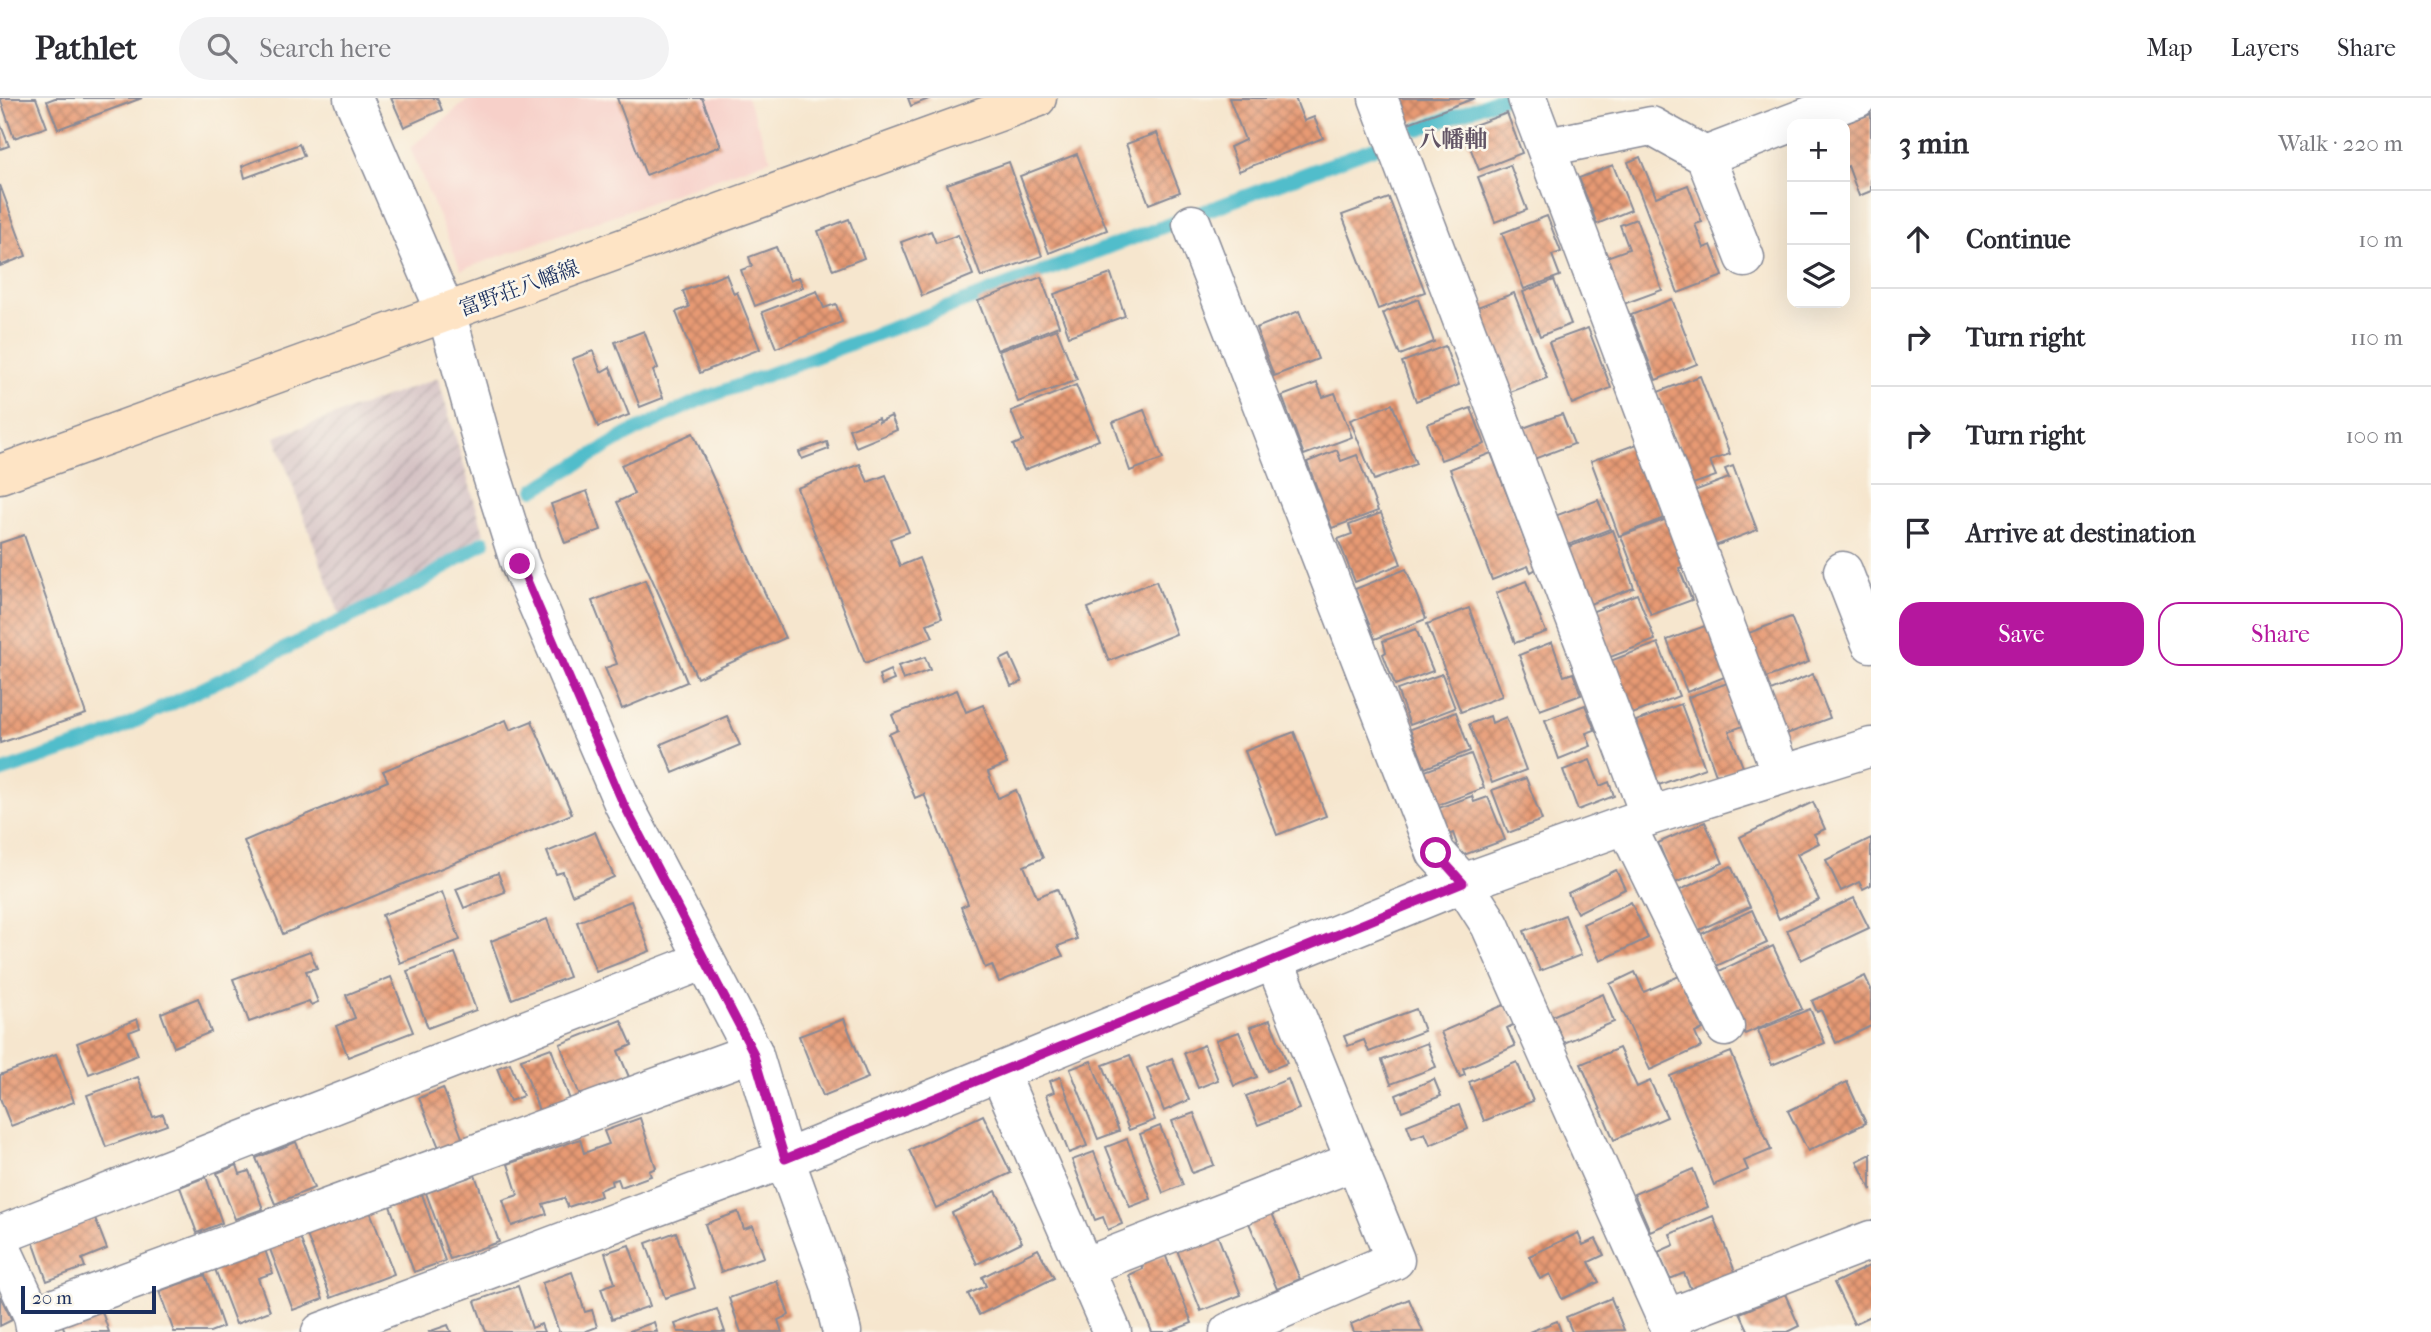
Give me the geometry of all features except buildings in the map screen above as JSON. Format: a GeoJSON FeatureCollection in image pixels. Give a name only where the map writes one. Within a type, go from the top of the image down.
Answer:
{"type":"FeatureCollection","features":[{"type":"Feature","properties":{"kind":"main road","name":"富野荘八幡線"},"geometry":{"type":"LineString","coordinates":[[0,474],[447,315],[1037,98]]}},
{"type":"Feature","properties":{"kind":"street"},"geometry":{"type":"LineString","coordinates":[[353,98],[447,315],[486,460],[520,564],[623,803],[753,1052],[785,1159],[830,1284],[842,1332]]}},
{"type":"Feature","properties":{"kind":"street"},"geometry":{"type":"LineString","coordinates":[[1378,98],[1638,821],[1725,1027]]}},
{"type":"Feature","properties":{"kind":"street"},"geometry":{"type":"LineString","coordinates":[[1527,98],[1548,147],[1781,773]]}},
{"type":"Feature","properties":{"kind":"street"},"geometry":{"type":"LineString","coordinates":[[1705,156],[1857,98]]}},
{"type":"Feature","properties":{"kind":"street"},"geometry":{"type":"LineString","coordinates":[[1548,147],[1651,126],[1705,156],[1745,258]]}},
{"type":"Feature","properties":{"kind":"street"},"geometry":{"type":"LineString","coordinates":[[1192,223],[1436,853],[1463,883],[1490,925],[1669,1326],[1871,1240]]}},
{"type":"Feature","properties":{"kind":"street"},"geometry":{"type":"LineString","coordinates":[[1843,571],[1871,643]]}},
{"type":"Feature","properties":{"kind":"street"},"geometry":{"type":"LineString","coordinates":[[321,1332],[785,1159],[1463,883],[1781,773],[1867,758]]}},
{"type":"Feature","properties":{"kind":"street"},"geometry":{"type":"LineString","coordinates":[[0,1235],[705,960]]}},
{"type":"Feature","properties":{"kind":"street"},"geometry":{"type":"LineString","coordinates":[[1229,1332],[1395,1260],[1275,960]]}},
{"type":"Feature","properties":{"kind":"street"},"geometry":{"type":"LineString","coordinates":[[0,1245],[34,1324],[753,1052]]}},
{"type":"Feature","properties":{"kind":"street"},"geometry":{"type":"LineString","coordinates":[[999,1072],[1112,1332]]}},
{"type":"Feature","properties":{"kind":"street"},"geometry":{"type":"LineString","coordinates":[[1084,1267],[1355,1161]]}},
{"type":"Feature","properties":{"kind":"shaded area"},"geometry":{"type":"Polygon","coordinates":[[[470,98],[747,98],[771,159],[461,270],[410,148],[470,98]]]}},
{"type":"Feature","properties":{"kind":"shaded area"},"geometry":{"type":"Polygon","coordinates":[[[438,378],[484,533],[420,577],[340,616],[275,437],[438,378]]]}},
{"type":"Feature","properties":{"kind":"waterway"},"geometry":{"type":"LineString","coordinates":[[1419,129],[1503,98]]}},
{"type":"Feature","properties":{"kind":"waterway"},"geometry":{"type":"LineString","coordinates":[[534,490],[628,434],[700,400],[1379,146]]}},
{"type":"Feature","properties":{"kind":"waterway"},"geometry":{"type":"LineString","coordinates":[[0,772],[105,736],[420,583],[484,542]]}},
{"type":"Feature","properties":{"kind":"district","name":"八幡軸"},"geometry":{"type":"Point","coordinates":[1453,139]}},
{"type":"Feature","properties":{"kind":"route"},"geometry":{"type":"LineString","coordinates":[[520,564],[562,656],[623,803],[753,1052],[785,1159],[1463,883],[1436,853]]}}]}
